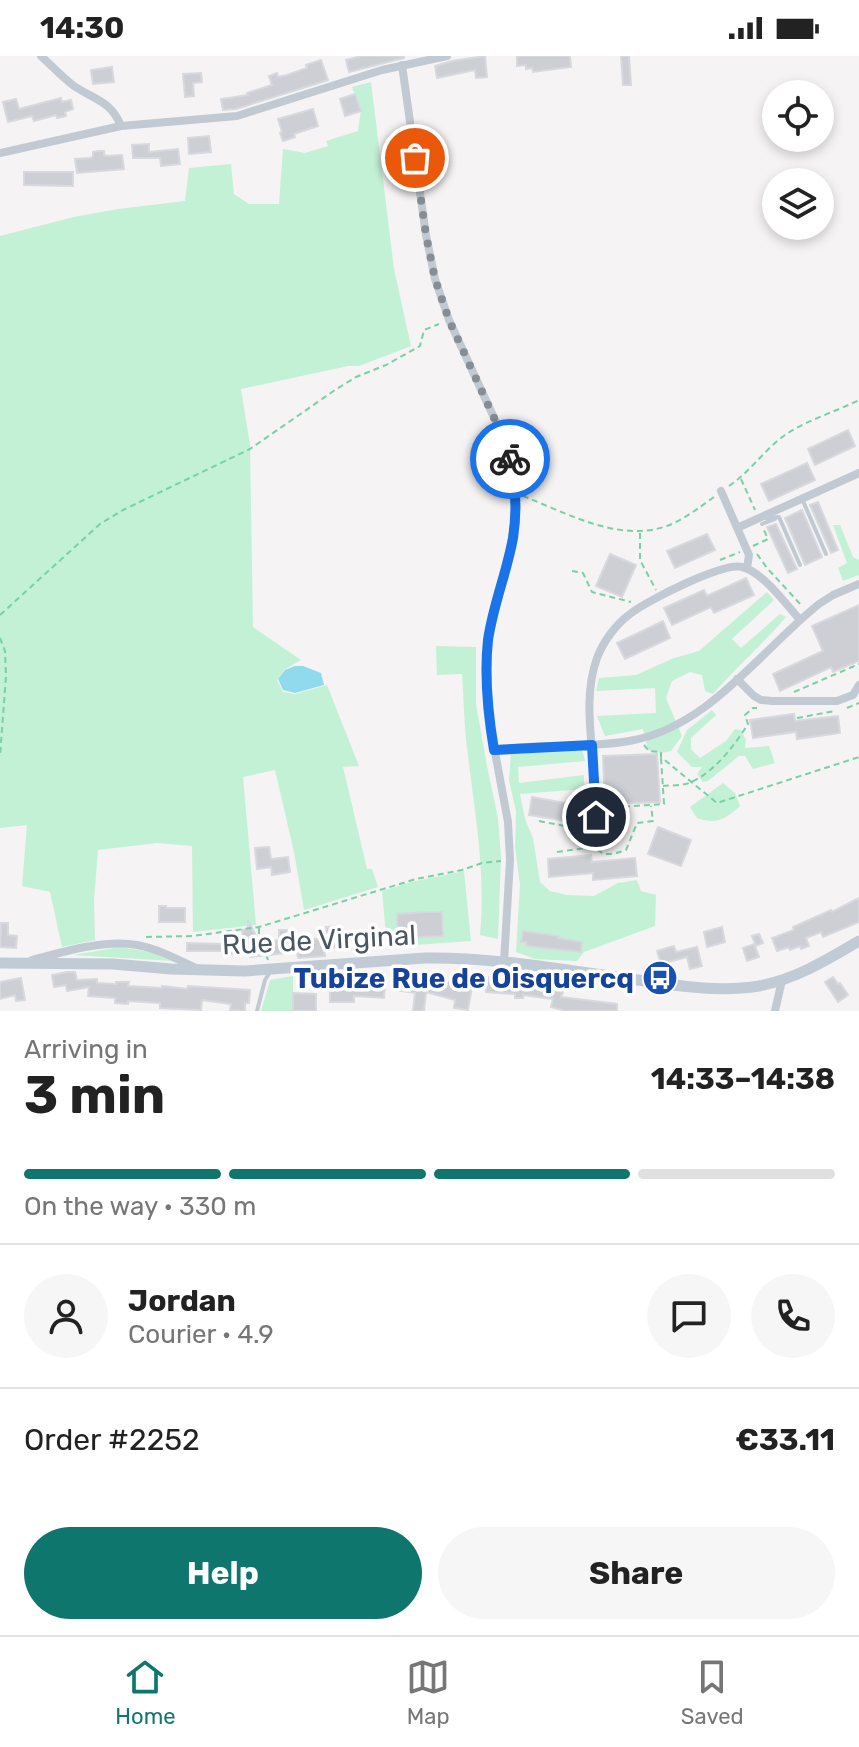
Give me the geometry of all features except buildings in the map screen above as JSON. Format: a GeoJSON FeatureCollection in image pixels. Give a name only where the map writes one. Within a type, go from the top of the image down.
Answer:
{"type":"FeatureCollection","features":[{"type":"Feature","properties":{"kind":"street"},"geometry":{"type":"LineString","coordinates":[[41,56],[72,85],[111,107],[121,126]]}},
{"type":"Feature","properties":{"kind":"street"},"geometry":{"type":"LineString","coordinates":[[0,153],[121,126],[237,116],[402,65],[447,56]]}},
{"type":"Feature","properties":{"kind":"street"},"geometry":{"type":"LineString","coordinates":[[402,65],[435,279],[449,320],[502,435],[515,492],[512,539],[488,641],[489,720],[508,822],[510,860],[504,962]]}},
{"type":"Feature","properties":{"kind":"street"},"geometry":{"type":"LineString","coordinates":[[737,528],[761,521],[859,473]]}},
{"type":"Feature","properties":{"kind":"street"},"geometry":{"type":"LineString","coordinates":[[721,491],[749,547],[747,568]]}},
{"type":"Feature","properties":{"kind":"street"},"geometry":{"type":"LineString","coordinates":[[620,828],[596,817],[589,703],[590,680],[598,656],[610,635],[628,615],[647,602],[734,566],[747,568],[759,575],[800,620]]}},
{"type":"Feature","properties":{"kind":"street"},"geometry":{"type":"LineString","coordinates":[[494,750],[592,745],[639,739],[670,729],[705,708],[808,613],[833,595],[859,584]]}},
{"type":"Feature","properties":{"kind":"street"},"geometry":{"type":"LineString","coordinates":[[737,679],[761,700],[842,700],[853,695],[859,685]]}},
{"type":"Feature","properties":{"kind":"street","name":"Rue de Virginal"},"geometry":{"type":"LineString","coordinates":[[0,963],[271,970],[454,958],[713,989],[782,980],[808,970],[859,941]]}},
{"type":"Feature","properties":{"kind":"street"},"geometry":{"type":"LineString","coordinates":[[21,963],[110,944],[135,945],[200,970]]}},
{"type":"Feature","properties":{"kind":"street"},"geometry":{"type":"LineString","coordinates":[[775,1011],[782,980]]}},
{"type":"Feature","properties":{"kind":"lane"},"geometry":{"type":"LineString","coordinates":[[802,499],[826,554]]}},
{"type":"Feature","properties":{"kind":"lane"},"geometry":{"type":"LineString","coordinates":[[761,521],[779,517],[800,565]]}},
{"type":"Feature","properties":{"kind":"lane"},"geometry":{"type":"LineString","coordinates":[[257,1011],[265,980],[271,970]]}},
{"type":"Feature","properties":{"kind":"path"},"geometry":{"type":"LineString","coordinates":[[0,615],[100,524],[250,449],[356,377],[420,346],[424,330],[449,320]]}},
{"type":"Feature","properties":{"kind":"path"},"geometry":{"type":"LineString","coordinates":[[515,492],[600,525],[626,531],[659,529],[687,516],[740,478],[767,448],[788,433],[859,400]]}},
{"type":"Feature","properties":{"kind":"path"},"geometry":{"type":"LineString","coordinates":[[721,560],[768,539],[740,478]]}},
{"type":"Feature","properties":{"kind":"path"},"geometry":{"type":"LineString","coordinates":[[640,531],[640,560],[656,590]]}},
{"type":"Feature","properties":{"kind":"path"},"geometry":{"type":"LineString","coordinates":[[749,547],[808,613]]}},
{"type":"Feature","properties":{"kind":"path"},"geometry":{"type":"LineString","coordinates":[[572,571],[583,573],[592,592],[629,603]]}},
{"type":"Feature","properties":{"kind":"path"},"geometry":{"type":"LineString","coordinates":[[0,638],[5,651],[6,676],[0,756]]}},
{"type":"Feature","properties":{"kind":"path"},"geometry":{"type":"LineString","coordinates":[[792,701],[794,692],[859,664]]}},
{"type":"Feature","properties":{"kind":"path"},"geometry":{"type":"LineString","coordinates":[[797,718],[859,703]]}},
{"type":"Feature","properties":{"kind":"path"},"geometry":{"type":"LineString","coordinates":[[663,786],[691,782],[732,750],[748,724],[745,715],[753,708],[760,708]]}},
{"type":"Feature","properties":{"kind":"path"},"geometry":{"type":"LineString","coordinates":[[819,708],[833,708]]}},
{"type":"Feature","properties":{"kind":"path"},"geometry":{"type":"LineString","coordinates":[[599,808],[664,804],[661,752],[649,751],[639,739]]}},
{"type":"Feature","properties":{"kind":"path"},"geometry":{"type":"LineString","coordinates":[[661,757],[717,803],[859,757]]}},
{"type":"Feature","properties":{"kind":"path"},"geometry":{"type":"LineString","coordinates":[[539,821],[585,830],[602,854],[626,850],[637,823],[653,821],[651,805]]}},
{"type":"Feature","properties":{"kind":"path"},"geometry":{"type":"LineString","coordinates":[[557,852],[594,846]]}},
{"type":"Feature","properties":{"kind":"path"},"geometry":{"type":"LineString","coordinates":[[135,945],[140,938],[147,936],[193,936],[259,927],[416,879],[482,863],[510,860]]}},
{"type":"Feature","properties":{"kind":"path"},"geometry":{"type":"LineString","coordinates":[[259,927],[271,970]]}},
{"type":"Feature","properties":{"kind":"green space"},"geometry":{"type":"Polygon","coordinates":[[[371,82],[394,269],[411,346],[359,366],[241,389],[250,445],[253,627],[301,660],[284,670],[277,680],[283,692],[295,694],[327,685],[359,766],[343,767],[367,869],[372,869],[378,887],[304,910],[275,770],[243,777],[256,925],[193,932],[192,846],[157,843],[98,850],[95,940],[62,947],[50,892],[22,886],[27,825],[0,828],[0,236],[74,217],[185,201],[189,168],[231,164],[234,194],[249,204],[279,204],[283,149],[305,153],[328,146],[326,141],[358,131],[361,110],[352,87],[371,82]]]}},
{"type":"Feature","properties":{"kind":"green space"},"geometry":{"type":"Polygon","coordinates":[[[833,525],[840,525],[853,557],[859,560],[859,575],[843,581],[838,568],[847,563],[833,525]]]}},
{"type":"Feature","properties":{"kind":"green space"},"geometry":{"type":"Polygon","coordinates":[[[767,592],[774,600],[732,639],[741,648],[780,614],[786,617],[713,694],[705,691],[702,675],[690,672],[672,681],[666,698],[682,736],[671,751],[661,753],[648,750],[643,729],[605,736],[597,716],[656,713],[655,688],[596,691],[599,678],[636,675],[699,651],[767,592]]]}},
{"type":"Feature","properties":{"kind":"green space"},"geometry":{"type":"Polygon","coordinates":[[[436,646],[476,647],[476,704],[498,818],[501,857],[498,939],[480,935],[481,867],[462,674],[437,675],[436,646]]]}},
{"type":"Feature","properties":{"kind":"green space"},"geometry":{"type":"Polygon","coordinates":[[[712,710],[716,715],[691,738],[691,749],[700,758],[726,741],[735,729],[741,730],[746,740],[745,748],[769,746],[775,763],[753,769],[745,756],[739,756],[703,782],[697,774],[702,767],[692,767],[677,752],[687,730],[712,710]]]}},
{"type":"Feature","properties":{"kind":"green space"},"geometry":{"type":"Polygon","coordinates":[[[582,749],[585,761],[518,767],[519,783],[584,775],[584,789],[520,794],[533,838],[540,882],[550,891],[594,896],[618,883],[637,880],[641,891],[656,895],[655,926],[584,952],[577,961],[535,959],[516,952],[520,885],[515,847],[516,811],[509,780],[511,754],[582,749]]]}},
{"type":"Feature","properties":{"kind":"green space"},"geometry":{"type":"Polygon","coordinates":[[[723,783],[735,793],[740,806],[720,820],[697,818],[690,807],[723,783]]]}},
{"type":"Feature","properties":{"kind":"green space"},"geometry":{"type":"Polygon","coordinates":[[[464,871],[471,941],[387,947],[382,891],[464,871]]]}},
{"type":"Feature","properties":{"kind":"green space"},"geometry":{"type":"Polygon","coordinates":[[[120,947],[150,952],[173,961],[73,955],[120,947]]]}},
{"type":"Feature","properties":{"kind":"green space"},"geometry":{"type":"Polygon","coordinates":[[[293,976],[293,1011],[261,1011],[270,980],[293,976]]]}},
{"type":"Feature","properties":{"kind":"water"},"geometry":{"type":"Polygon","coordinates":[[[295,666],[321,673],[324,685],[295,693],[283,690],[278,679],[285,670],[295,666]]]}},
{"type":"Feature","properties":{"kind":"way so far"},"geometry":{"type":"LineString","coordinates":[[415,158],[435,279],[449,320],[510,459]]}},
{"type":"Feature","properties":{"kind":"place","name":"Tubize Rue de Oisquercq"},"geometry":{"type":"Point","coordinates":[660,978]}},
{"type":"Feature","properties":{"kind":"route"},"geometry":{"type":"LineString","coordinates":[[510,459],[516,510],[488,641],[487,691],[494,750],[592,745],[596,817]]}}]}
